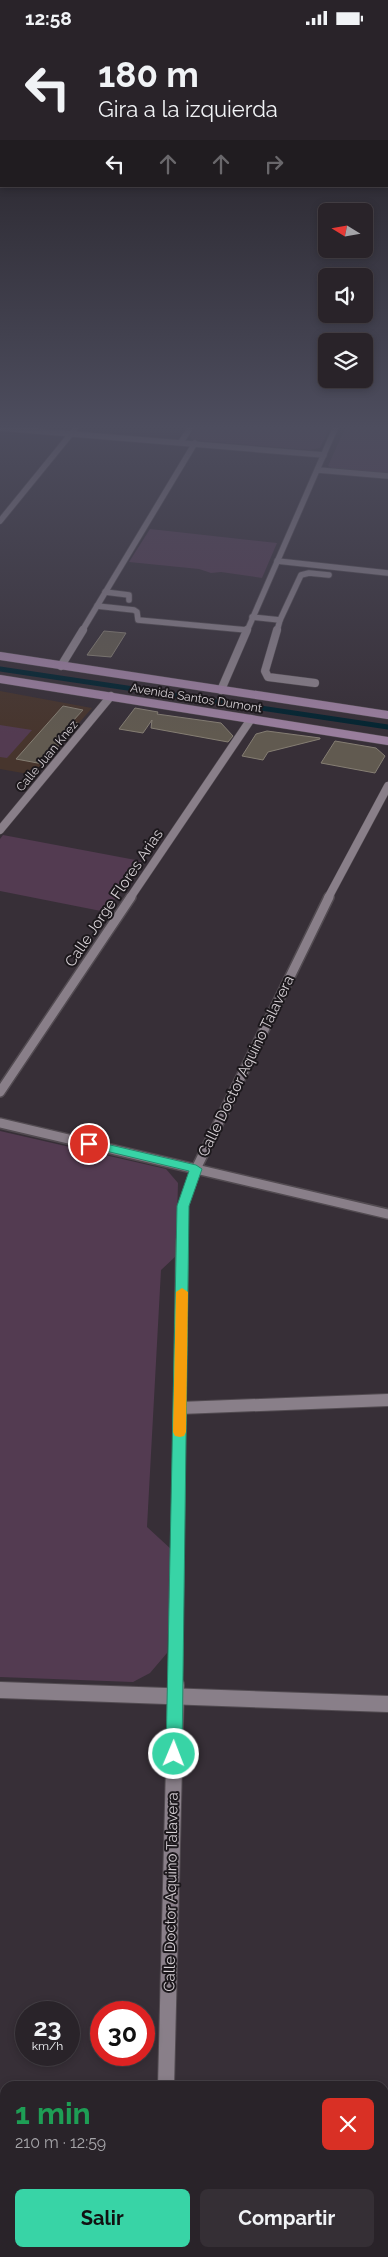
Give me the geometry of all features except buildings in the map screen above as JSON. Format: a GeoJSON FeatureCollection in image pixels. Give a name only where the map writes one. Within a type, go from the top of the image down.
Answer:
{"type":"FeatureCollection","features":[{"type":"Feature","properties":{"kind":"main road","name":"Avenida Santos Dumont"},"geometry":{"type":"LineString","coordinates":[[0,656],[388,715]]}},
{"type":"Feature","properties":{"kind":"main road","name":"Avenida Santos Dumont"},"geometry":{"type":"LineString","coordinates":[[0,679],[388,741]]}},
{"type":"Feature","properties":{"kind":"street"},"geometry":{"type":"LineString","coordinates":[[62,666],[144,528]]}},
{"type":"Feature","properties":{"kind":"street"},"geometry":{"type":"LineString","coordinates":[[221,690],[292,528]]}},
{"type":"Feature","properties":{"kind":"street"},"geometry":{"type":"LineString","coordinates":[[277,561],[388,573]]}},
{"type":"Feature","properties":{"kind":"street"},"geometry":{"type":"LineString","coordinates":[[315,683],[268,677],[265,675],[280,620],[301,575],[329,575]]}},
{"type":"Feature","properties":{"kind":"street"},"geometry":{"type":"LineString","coordinates":[[105,592],[129,595],[129,599]]}},
{"type":"Feature","properties":{"kind":"street"},"geometry":{"type":"LineString","coordinates":[[97,606],[134,610],[137,612],[138,620],[247,630]]}},
{"type":"Feature","properties":{"kind":"street"},"geometry":{"type":"LineString","coordinates":[[252,617],[280,620]]}},
{"type":"Feature","properties":{"kind":"street","name":"Calle Juan Knez"},"geometry":{"type":"LineString","coordinates":[[0,829],[112,696]]}},
{"type":"Feature","properties":{"kind":"street","name":"Calle Jorge Flores Arias"},"geometry":{"type":"LineString","coordinates":[[0,1093],[251,719]]}},
{"type":"Feature","properties":{"kind":"street","name":"Calle Doctor Aquino Talavera"},"geometry":{"type":"LineString","coordinates":[[166,2081],[176,1696],[183,1206],[196,1169],[319,915],[388,786]]}},
{"type":"Feature","properties":{"kind":"street"},"geometry":{"type":"LineString","coordinates":[[0,1123],[388,1214]]}},
{"type":"Feature","properties":{"kind":"street"},"geometry":{"type":"LineString","coordinates":[[180,1408],[388,1399]]}},
{"type":"Feature","properties":{"kind":"street"},"geometry":{"type":"LineString","coordinates":[[0,1690],[388,1704]]}},
{"type":"Feature","properties":{"kind":"shaded area"},"geometry":{"type":"Polygon","coordinates":[[[150,529],[277,543],[262,578],[129,562],[150,529]]]}},
{"type":"Feature","properties":{"kind":"shaded area"},"geometry":{"type":"Polygon","coordinates":[[[0,691],[92,708],[34,775],[0,769],[0,691]]]}},
{"type":"Feature","properties":{"kind":"shaded area"},"geometry":{"type":"Polygon","coordinates":[[[0,725],[32,730],[7,758],[0,757],[0,725]]]}},
{"type":"Feature","properties":{"kind":"shaded area"},"geometry":{"type":"Polygon","coordinates":[[[3,835],[141,861],[106,912],[0,891],[0,839],[3,835]]]}},
{"type":"Feature","properties":{"kind":"shaded area"},"geometry":{"type":"Polygon","coordinates":[[[0,1131],[166,1169],[178,1183],[176,1256],[161,1270],[147,1527],[172,1550],[167,1653],[150,1673],[133,1682],[0,1677],[0,1131]]]}},
{"type":"Feature","properties":{"kind":"waterway"},"geometry":{"type":"LineString","coordinates":[[0,669],[388,727]]}},
{"type":"Feature","properties":{"kind":"slow traffic"},"geometry":{"type":"LineString","coordinates":[[180,1432],[182,1292]]}},
{"type":"Feature","properties":{"kind":"route"},"geometry":{"type":"LineString","coordinates":[[89,1144],[196,1169],[183,1206],[174,1754]]}}]}
